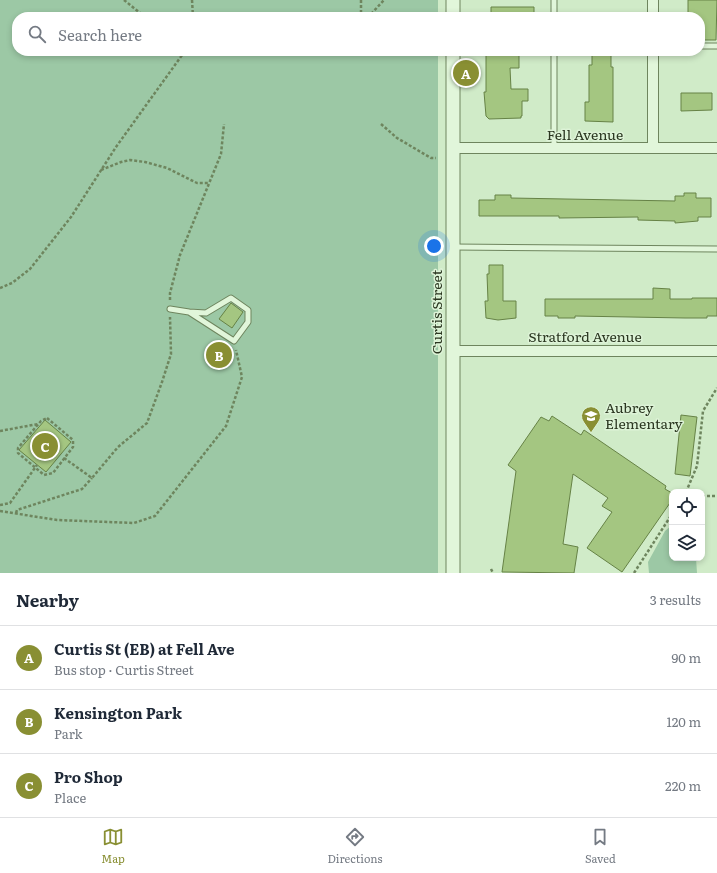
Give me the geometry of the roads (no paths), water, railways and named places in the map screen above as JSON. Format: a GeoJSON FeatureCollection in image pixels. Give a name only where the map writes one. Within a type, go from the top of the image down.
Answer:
{"type":"FeatureCollection","features":[{"type":"Feature","properties":{"kind":"street"},"geometry":{"type":"LineString","coordinates":[[453,0],[453,12]]}},
{"type":"Feature","properties":{"kind":"street"},"geometry":{"type":"LineString","coordinates":[[654,0],[654,12]]}},
{"type":"Feature","properties":{"kind":"street","name":"Curtis Street"},"geometry":{"type":"LineString","coordinates":[[452,573],[453,56]]}},
{"type":"Feature","properties":{"kind":"street"},"geometry":{"type":"LineString","coordinates":[[653,148],[654,56]]}},
{"type":"Feature","properties":{"kind":"street","name":"Fell Avenue"},"geometry":{"type":"LineString","coordinates":[[454,148],[717,148]]}},
{"type":"Feature","properties":{"kind":"street","name":"Stratford Avenue"},"geometry":{"type":"LineString","coordinates":[[453,351],[717,351]]}},
{"type":"Feature","properties":{"kind":"lane"},"geometry":{"type":"LineString","coordinates":[[554,0],[554,12]]}},
{"type":"Feature","properties":{"kind":"lane"},"geometry":{"type":"LineString","coordinates":[[705,46],[717,46]]}},
{"type":"Feature","properties":{"kind":"lane"},"geometry":{"type":"LineString","coordinates":[[554,56],[554,149]]}},
{"type":"Feature","properties":{"kind":"lane"},"geometry":{"type":"LineString","coordinates":[[453,247],[717,249]]}},
{"type":"Feature","properties":{"kind":"lane"},"geometry":{"type":"LineString","coordinates":[[170,309],[206,313],[231,298],[248,310],[248,322],[234,341],[189,312]]}},
{"type":"Feature","properties":{"kind":"place","name":"Curtis St (EB) at Fell Ave"},"geometry":{"type":"Point","coordinates":[466,73]}},
{"type":"Feature","properties":{"kind":"place","name":"Kensington Park"},"geometry":{"type":"Point","coordinates":[219,355]}},
{"type":"Feature","properties":{"kind":"place","name":"Aubrey Elementary"},"geometry":{"type":"Point","coordinates":[591,433]}},
{"type":"Feature","properties":{"kind":"place","name":"Pro Shop"},"geometry":{"type":"Point","coordinates":[45,446]}}]}
